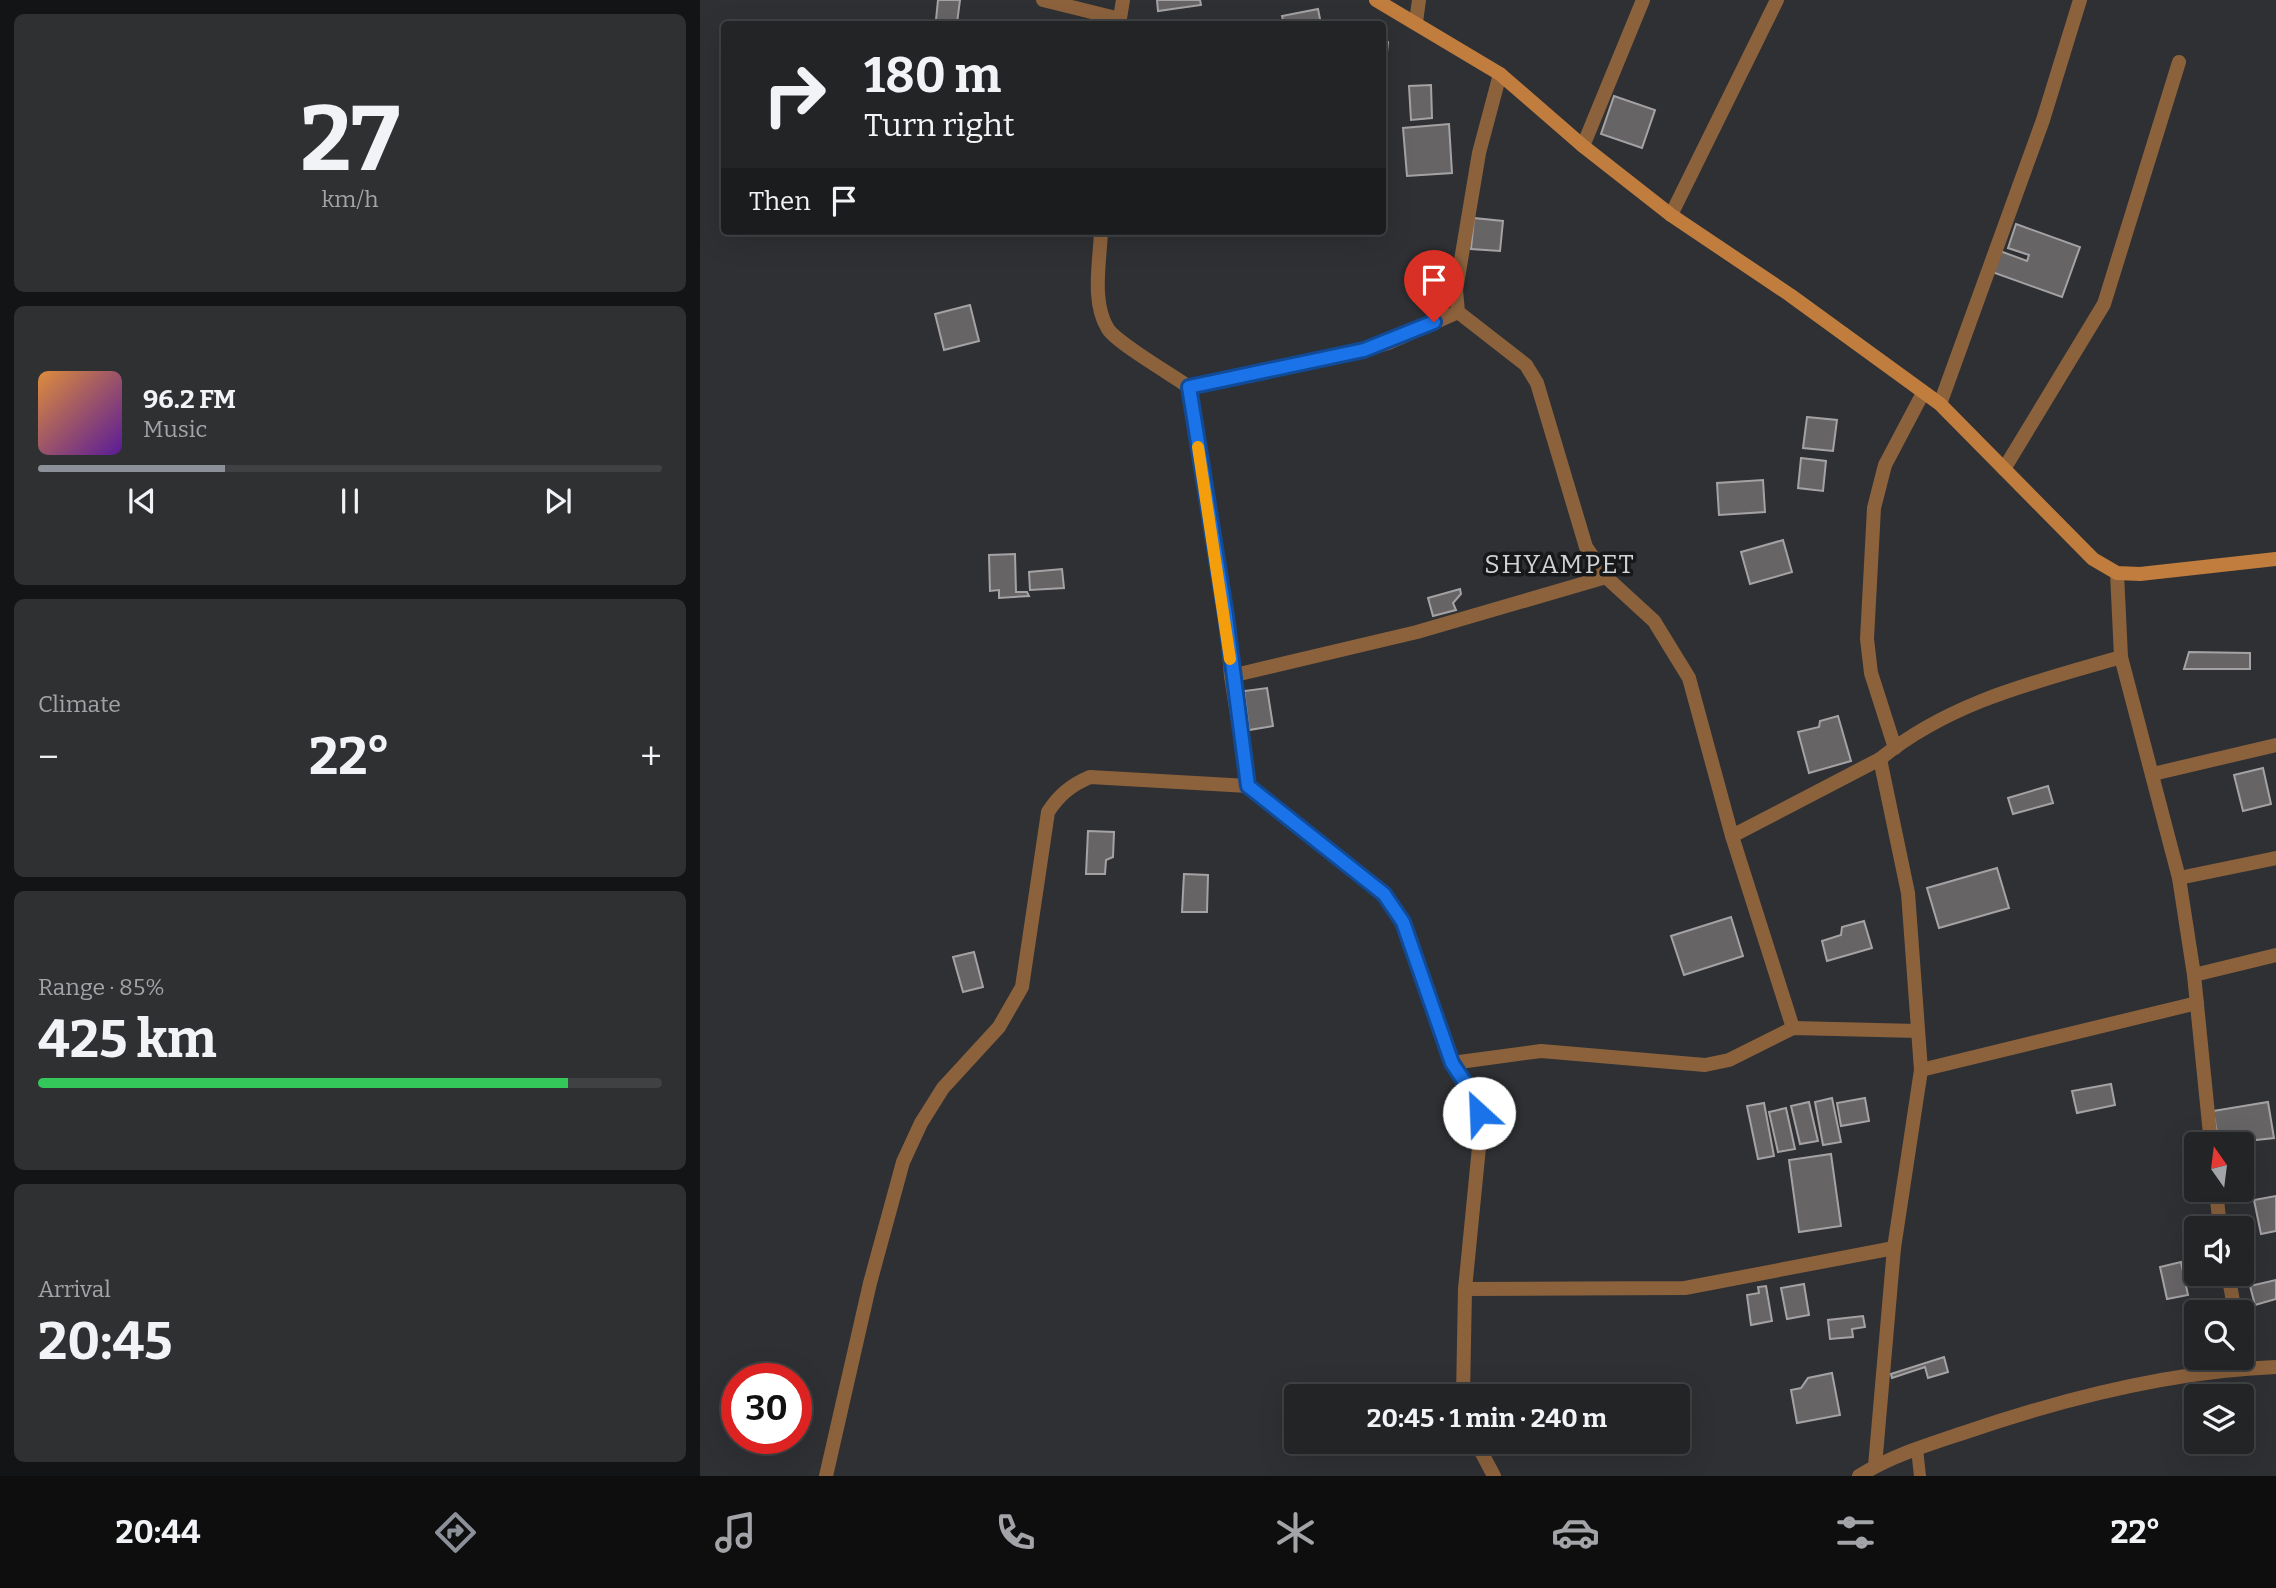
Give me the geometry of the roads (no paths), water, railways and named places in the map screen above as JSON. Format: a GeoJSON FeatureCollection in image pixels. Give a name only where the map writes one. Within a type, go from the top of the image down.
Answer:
{"type":"FeatureCollection","features":[{"type":"Feature","properties":{"kind":"street"},"geometry":{"type":"LineString","coordinates":[[1043,0],[1116,21]]}},
{"type":"Feature","properties":{"kind":"street"},"geometry":{"type":"LineString","coordinates":[[1120,21],[1124,0]]}},
{"type":"Feature","properties":{"kind":"street"},"geometry":{"type":"LineString","coordinates":[[1376,0],[1500,74],[1583,146],[1671,215],[1790,295],[1940,404],[2093,559],[2117,573],[2140,574],[2276,559]]}},
{"type":"Feature","properties":{"kind":"street"},"geometry":{"type":"LineString","coordinates":[[1416,22],[1419,0]]}},
{"type":"Feature","properties":{"kind":"street"},"geometry":{"type":"LineString","coordinates":[[1583,146],[1643,0]]}},
{"type":"Feature","properties":{"kind":"street"},"geometry":{"type":"LineString","coordinates":[[1671,215],[1777,0]]}},
{"type":"Feature","properties":{"kind":"street"},"geometry":{"type":"LineString","coordinates":[[1940,404],[2043,120],[2080,0]]}},
{"type":"Feature","properties":{"kind":"street"},"geometry":{"type":"LineString","coordinates":[[2004,469],[2104,304],[2179,62]]}},
{"type":"Feature","properties":{"kind":"street"},"geometry":{"type":"LineString","coordinates":[[1500,74],[1479,153],[1456,290],[1458,312],[1526,365],[1537,383],[1586,547],[1606,577],[1654,621],[1689,678],[1732,836],[1793,1028]]}},
{"type":"Feature","properties":{"kind":"street"},"geometry":{"type":"LineString","coordinates":[[1101,235],[1099,290],[1101,313],[1109,331],[1189,387],[1226,616],[1231,676],[1248,786]]}},
{"type":"Feature","properties":{"kind":"street"},"geometry":{"type":"LineString","coordinates":[[1189,387],[1364,350],[1388,343],[1458,312]]}},
{"type":"Feature","properties":{"kind":"street"},"geometry":{"type":"LineString","coordinates":[[1895,748],[1871,673],[1867,639],[1874,508],[1885,465],[1923,393]]}},
{"type":"Feature","properties":{"kind":"street"},"geometry":{"type":"LineString","coordinates":[[2117,573],[2121,657],[2154,774],[2179,878],[2194,975],[2210,1132]]}},
{"type":"Feature","properties":{"kind":"street"},"geometry":{"type":"LineString","coordinates":[[1231,676],[1417,632],[1606,577]]}},
{"type":"Feature","properties":{"kind":"street"},"geometry":{"type":"LineString","coordinates":[[1732,836],[1880,760],[1895,748],[1972,702],[2121,657]]}},
{"type":"Feature","properties":{"kind":"street"},"geometry":{"type":"LineString","coordinates":[[2154,774],[2276,745]]}},
{"type":"Feature","properties":{"kind":"street"},"geometry":{"type":"LineString","coordinates":[[1875,1466],[1894,1248],[1921,1070],[1908,893],[1880,760]]}},
{"type":"Feature","properties":{"kind":"street"},"geometry":{"type":"LineString","coordinates":[[826,1476],[870,1283],[903,1162],[921,1123],[943,1088],[999,1027],[1022,987],[1048,812],[1057,798],[1073,785],[1090,777],[1248,786],[1384,894],[1393,905],[1403,922],[1452,1063],[1476,1099],[1481,1127],[1465,1289],[1464,1384]]}},
{"type":"Feature","properties":{"kind":"street"},"geometry":{"type":"LineString","coordinates":[[2179,878],[2276,858]]}},
{"type":"Feature","properties":{"kind":"street"},"geometry":{"type":"LineString","coordinates":[[2194,975],[2276,955]]}},
{"type":"Feature","properties":{"kind":"street"},"geometry":{"type":"LineString","coordinates":[[1921,1070],[2197,1003]]}},
{"type":"Feature","properties":{"kind":"street"},"geometry":{"type":"LineString","coordinates":[[1452,1063],[1552,1051],[1705,1065],[1729,1059],[1793,1028],[1918,1031]]}},
{"type":"Feature","properties":{"kind":"street"},"geometry":{"type":"LineString","coordinates":[[1465,1289],[1685,1288],[1894,1248]]}},
{"type":"Feature","properties":{"kind":"street"},"geometry":{"type":"LineString","coordinates":[[2254,1368],[2276,1367]]}},
{"type":"Feature","properties":{"kind":"street"},"geometry":{"type":"LineString","coordinates":[[1859,1476],[1917,1448],[2006,1418],[2097,1393],[2234,1370]]}},
{"type":"Feature","properties":{"kind":"street"},"geometry":{"type":"LineString","coordinates":[[1482,1454],[1494,1476]]}},
{"type":"Feature","properties":{"kind":"lane"},"geometry":{"type":"LineString","coordinates":[[1917,1448],[1920,1476]]}},
{"type":"Feature","properties":{"kind":"district","name":"SHYAMPET"},"geometry":{"type":"Point","coordinates":[1560,564]}}]}
